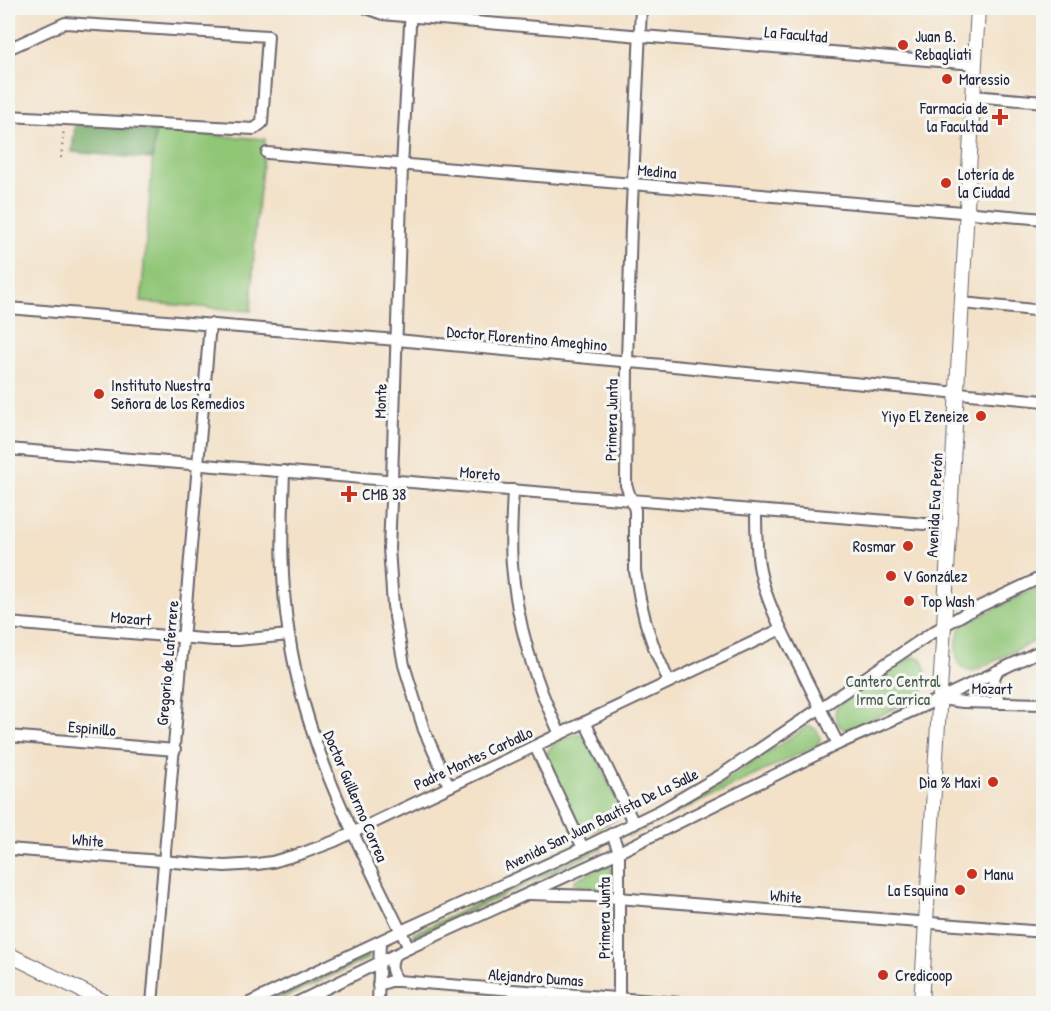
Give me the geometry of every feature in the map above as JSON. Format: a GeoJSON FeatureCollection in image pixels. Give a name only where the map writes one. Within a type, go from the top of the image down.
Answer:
{"type":"FeatureCollection","features":[{"type":"Feature","properties":{"kind":"main road","name":"Avenida Eva Perón"},"geometry":{"type":"LineString","coordinates":[[921,1004],[978,8]]}},
{"type":"Feature","properties":{"kind":"main road"},"geometry":{"type":"LineString","coordinates":[[8,954],[109,1004]]}},
{"type":"Feature","properties":{"kind":"street","name":"La Facultad"},"geometry":{"type":"LineString","coordinates":[[366,8],[383,14],[411,12],[640,36],[974,64]]}},
{"type":"Feature","properties":{"kind":"street","name":"Primera Junta"},"geometry":{"type":"LineString","coordinates":[[641,8],[632,184],[626,484],[635,510],[635,571],[640,599],[655,650],[669,682]]}},
{"type":"Feature","properties":{"kind":"street","name":"Monte"},"geometry":{"type":"LineString","coordinates":[[411,12],[402,166],[389,548],[391,586],[404,665],[418,712],[449,786]]}},
{"type":"Feature","properties":{"kind":"street"},"geometry":{"type":"LineString","coordinates":[[8,49],[65,23],[268,36],[262,123],[254,129],[8,116]]}},
{"type":"Feature","properties":{"kind":"street"},"geometry":{"type":"LineString","coordinates":[[973,96],[1044,102]]}},
{"type":"Feature","properties":{"kind":"street","name":"Medina"},"geometry":{"type":"LineString","coordinates":[[267,153],[632,184],[781,192],[1044,219]]}},
{"type":"Feature","properties":{"kind":"street"},"geometry":{"type":"LineString","coordinates":[[962,303],[1044,311]]}},
{"type":"Feature","properties":{"kind":"street","name":"Doctor Florentino Ameghino"},"geometry":{"type":"LineString","coordinates":[[8,308],[397,340],[1044,401]]}},
{"type":"Feature","properties":{"kind":"street","name":"Gregorio de Laferrere"},"geometry":{"type":"LineString","coordinates":[[152,1004],[210,324]]}},
{"type":"Feature","properties":{"kind":"street","name":"Moreto"},"geometry":{"type":"LineString","coordinates":[[8,449],[949,526]]}},
{"type":"Feature","properties":{"kind":"street","name":"Doctor Guillermo Correa"},"geometry":{"type":"LineString","coordinates":[[284,471],[282,556],[289,635],[298,683],[328,777],[352,832],[409,948]]}},
{"type":"Feature","properties":{"kind":"street"},"geometry":{"type":"LineString","coordinates":[[513,490],[512,565],[520,623],[546,705],[560,734]]}},
{"type":"Feature","properties":{"kind":"street"},"geometry":{"type":"LineString","coordinates":[[756,511],[759,571],[772,608],[838,744]]}},
{"type":"Feature","properties":{"kind":"street","name":"Avenida San Juan Bautista De La Salle"},"geometry":{"type":"LineString","coordinates":[[247,1004],[671,805],[711,782],[944,625],[1044,576]]}},
{"type":"Feature","properties":{"kind":"street","name":"Mozart"},"geometry":{"type":"LineString","coordinates":[[8,623],[184,638],[238,640],[289,635]]}},
{"type":"Feature","properties":{"kind":"street","name":"Padre Montes Carballo"},"geometry":{"type":"LineString","coordinates":[[165,862],[225,866],[265,863],[303,854],[781,629]]}},
{"type":"Feature","properties":{"kind":"street","name":"Avenida San Juan Bautista De La Salle"},"geometry":{"type":"LineString","coordinates":[[294,1004],[394,955],[619,852],[838,744],[1044,649]]}},
{"type":"Feature","properties":{"kind":"street"},"geometry":{"type":"LineString","coordinates":[[998,671],[993,679],[993,688],[996,697],[1002,703]]}},
{"type":"Feature","properties":{"kind":"street","name":"Mozart"},"geometry":{"type":"LineString","coordinates":[[939,699],[963,702],[1044,704]]}},
{"type":"Feature","properties":{"kind":"street"},"geometry":{"type":"LineString","coordinates":[[585,722],[634,824]]}},
{"type":"Feature","properties":{"kind":"street","name":"Espinillo"},"geometry":{"type":"LineString","coordinates":[[8,736],[175,750]]}},
{"type":"Feature","properties":{"kind":"street"},"geometry":{"type":"LineString","coordinates":[[535,746],[583,848]]}},
{"type":"Feature","properties":{"kind":"street","name":"Primera Junta"},"geometry":{"type":"LineString","coordinates":[[612,834],[619,852],[619,1001]]}},
{"type":"Feature","properties":{"kind":"street","name":"White"},"geometry":{"type":"LineString","coordinates":[[8,849],[165,862]]}},
{"type":"Feature","properties":{"kind":"street","name":"White"},"geometry":{"type":"LineString","coordinates":[[526,894],[593,896],[1044,932]]}},
{"type":"Feature","properties":{"kind":"street"},"geometry":{"type":"LineString","coordinates":[[378,1004],[380,942]]}},
{"type":"Feature","properties":{"kind":"street"},"geometry":{"type":"LineString","coordinates":[[394,955],[390,968],[398,981]]}},
{"type":"Feature","properties":{"kind":"street","name":"Alejandro Dumas"},"geometry":{"type":"LineString","coordinates":[[378,986],[398,981],[619,1001],[692,1004]]}},
{"type":"Feature","properties":{"kind":"path"},"geometry":{"type":"LineString","coordinates":[[61,158],[65,119]]}},
{"type":"Feature","properties":{"kind":"green space"},"geometry":{"type":"Polygon","coordinates":[[[75,125],[155,131],[152,159],[72,152],[75,125]]]}},
{"type":"Feature","properties":{"kind":"green space"},"geometry":{"type":"Polygon","coordinates":[[[155,131],[265,139],[255,234],[251,311],[141,302],[155,131]]]}},
{"type":"Feature","properties":{"kind":"green space"},"geometry":{"type":"Polygon","coordinates":[[[1043,585],[1043,637],[976,670],[962,667],[958,662],[956,647],[962,625],[1043,585]]]}},
{"type":"Feature","properties":{"kind":"green space","name":"Cantero Central Irma Carrica"},"geometry":{"type":"Polygon","coordinates":[[[914,657],[922,659],[926,673],[920,696],[851,730],[846,730],[839,725],[835,714],[838,705],[914,657]]]}},
{"type":"Feature","properties":{"kind":"green space"},"geometry":{"type":"Polygon","coordinates":[[[808,726],[818,733],[820,741],[816,746],[627,835],[698,799],[808,726]]]}},
{"type":"Feature","properties":{"kind":"green space"},"geometry":{"type":"Polygon","coordinates":[[[579,734],[589,741],[621,809],[616,820],[592,831],[585,831],[578,825],[546,757],[550,748],[558,741],[579,734]]]}},
{"type":"Feature","properties":{"kind":"green space"},"geometry":{"type":"Polygon","coordinates":[[[600,846],[602,849],[413,936],[413,934],[600,846]]]}},
{"type":"Feature","properties":{"kind":"green space"},"geometry":{"type":"Polygon","coordinates":[[[606,865],[611,867],[612,875],[607,885],[595,888],[575,885],[575,880],[606,865]]]}},
{"type":"Feature","properties":{"kind":"green space"},"geometry":{"type":"Polygon","coordinates":[[[367,956],[369,958],[273,1003],[266,1003],[367,956]]]}},
{"type":"Feature","properties":{"kind":"place","name":"Juan B. Rebagliati"},"geometry":{"type":"Point","coordinates":[903,45]}},
{"type":"Feature","properties":{"kind":"place","name":"Maressio"},"geometry":{"type":"Point","coordinates":[947,79]}},
{"type":"Feature","properties":{"kind":"place","name":"Farmacia de la Facultad"},"geometry":{"type":"Point","coordinates":[1000,117]}},
{"type":"Feature","properties":{"kind":"place","name":"Lotería de la Ciudad"},"geometry":{"type":"Point","coordinates":[946,183]}},
{"type":"Feature","properties":{"kind":"place","name":"Instituto Nuestra Señora de los Remedios"},"geometry":{"type":"Point","coordinates":[99,394]}},
{"type":"Feature","properties":{"kind":"place","name":"Yiyo El Zeneize"},"geometry":{"type":"Point","coordinates":[981,416]}},
{"type":"Feature","properties":{"kind":"place","name":"CMB 38"},"geometry":{"type":"Point","coordinates":[349,494]}},
{"type":"Feature","properties":{"kind":"place","name":"Rosmar"},"geometry":{"type":"Point","coordinates":[908,546]}},
{"type":"Feature","properties":{"kind":"place","name":"V González"},"geometry":{"type":"Point","coordinates":[891,576]}},
{"type":"Feature","properties":{"kind":"place","name":"Top Wash"},"geometry":{"type":"Point","coordinates":[909,601]}},
{"type":"Feature","properties":{"kind":"place","name":"Dia % Maxi"},"geometry":{"type":"Point","coordinates":[993,782]}},
{"type":"Feature","properties":{"kind":"place","name":"Manu"},"geometry":{"type":"Point","coordinates":[972,874]}},
{"type":"Feature","properties":{"kind":"place","name":"La Esquina"},"geometry":{"type":"Point","coordinates":[960,890]}},
{"type":"Feature","properties":{"kind":"place","name":"Credicoop"},"geometry":{"type":"Point","coordinates":[883,975]}}]}
